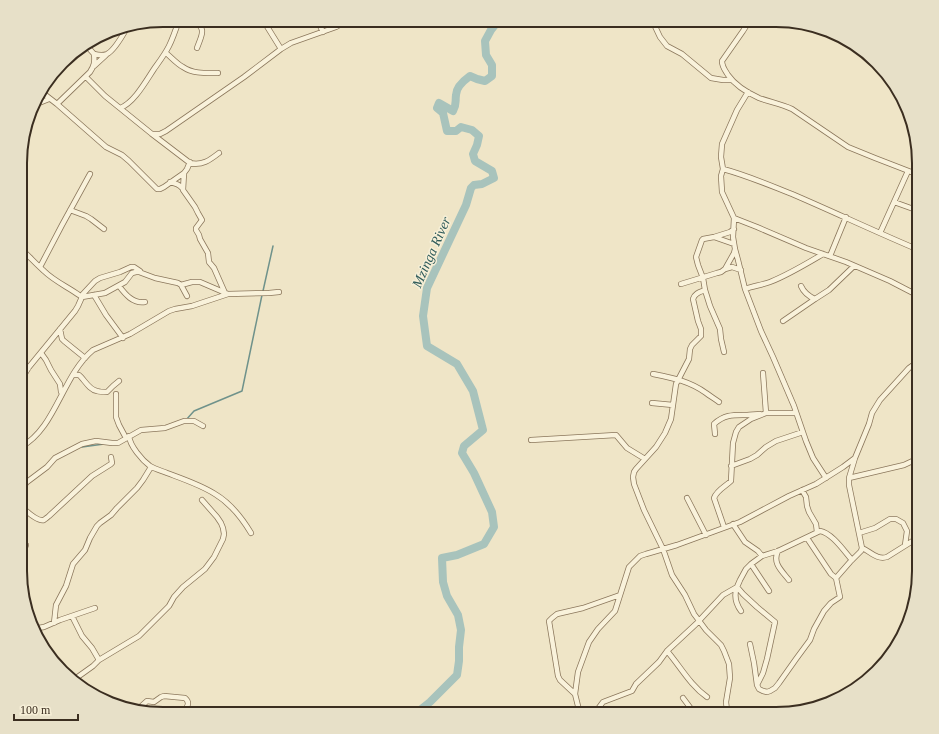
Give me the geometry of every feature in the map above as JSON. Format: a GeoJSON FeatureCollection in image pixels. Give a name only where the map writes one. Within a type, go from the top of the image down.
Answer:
{"type":"FeatureCollection","features":[{"type":"Feature","properties":{"kind":"street"},"geometry":{"type":"LineString","coordinates":[[120,108],[130,101],[142,88],[166,53],[177,27]]}},
{"type":"Feature","properties":{"kind":"street"},"geometry":{"type":"LineString","coordinates":[[197,48],[202,34],[201,27]]}},
{"type":"Feature","properties":{"kind":"street"},"geometry":{"type":"LineString","coordinates":[[267,27],[281,49]]}},
{"type":"Feature","properties":{"kind":"street"},"geometry":{"type":"LineString","coordinates":[[320,27],[323,32]]}},
{"type":"Feature","properties":{"kind":"street"},"geometry":{"type":"LineString","coordinates":[[152,134],[160,134],[166,131],[291,43],[336,27]]}},
{"type":"Feature","properties":{"kind":"street"},"geometry":{"type":"LineString","coordinates":[[655,27],[660,37],[667,46],[682,54],[711,78],[732,80]]}},
{"type":"Feature","properties":{"kind":"street"},"geometry":{"type":"LineString","coordinates":[[746,27],[722,61],[722,66],[732,80],[758,98],[792,109],[848,147],[912,172]]}},
{"type":"Feature","properties":{"kind":"street"},"geometry":{"type":"LineString","coordinates":[[57,104],[86,77],[94,66],[108,54],[118,43],[124,33]]}},
{"type":"Feature","properties":{"kind":"street"},"geometry":{"type":"LineString","coordinates":[[89,49],[94,54],[94,66]]}},
{"type":"Feature","properties":{"kind":"street"},"geometry":{"type":"LineString","coordinates":[[166,53],[183,67],[191,71],[200,73],[218,73]]}},
{"type":"Feature","properties":{"kind":"street"},"geometry":{"type":"LineString","coordinates":[[94,54],[102,56],[108,54]]}},
{"type":"Feature","properties":{"kind":"street"},"geometry":{"type":"LineString","coordinates":[[86,77],[105,96],[190,162],[197,164],[205,162],[210,160],[218,153]]}},
{"type":"Feature","properties":{"kind":"street"},"geometry":{"type":"LineString","coordinates":[[748,92],[737,110],[722,144],[722,192],[734,218],[734,251],[745,289],[794,406],[795,413],[813,458],[826,478]]}},
{"type":"Feature","properties":{"kind":"street"},"geometry":{"type":"LineString","coordinates":[[45,95],[106,147],[122,156],[157,188],[161,188],[184,173]]}},
{"type":"Feature","properties":{"kind":"street"},"geometry":{"type":"LineString","coordinates":[[41,103],[49,99]]}},
{"type":"Feature","properties":{"kind":"street"},"geometry":{"type":"LineString","coordinates":[[182,188],[184,173],[190,162]]}},
{"type":"Feature","properties":{"kind":"street"},"geometry":{"type":"LineString","coordinates":[[722,169],[768,184],[912,247]]}},
{"type":"Feature","properties":{"kind":"street"},"geometry":{"type":"LineString","coordinates":[[880,233],[908,171]]}},
{"type":"Feature","properties":{"kind":"street"},"geometry":{"type":"LineString","coordinates":[[40,267],[90,174]]}},
{"type":"Feature","properties":{"kind":"street"},"geometry":{"type":"LineString","coordinates":[[170,182],[180,185],[196,207],[202,220],[196,230],[208,253],[209,262],[214,268],[226,293]]}},
{"type":"Feature","properties":{"kind":"street"},"geometry":{"type":"LineString","coordinates":[[894,202],[912,208]]}},
{"type":"Feature","properties":{"kind":"street"},"geometry":{"type":"LineString","coordinates":[[70,210],[86,216],[104,229]]}},
{"type":"Feature","properties":{"kind":"street"},"geometry":{"type":"LineString","coordinates":[[830,256],[846,217]]}},
{"type":"Feature","properties":{"kind":"street"},"geometry":{"type":"LineString","coordinates":[[734,218],[890,281],[912,292]]}},
{"type":"Feature","properties":{"kind":"street"},"geometry":{"type":"LineString","coordinates":[[724,352],[720,329],[710,306],[696,257],[703,239],[730,232],[734,229]]}},
{"type":"Feature","properties":{"kind":"street"},"geometry":{"type":"LineString","coordinates":[[714,237],[734,244]]}},
{"type":"Feature","properties":{"kind":"street"},"geometry":{"type":"LineString","coordinates":[[727,242],[734,251]]}},
{"type":"Feature","properties":{"kind":"street"},"geometry":{"type":"LineString","coordinates":[[725,269],[734,251]]}},
{"type":"Feature","properties":{"kind":"street"},"geometry":{"type":"LineString","coordinates":[[745,289],[764,284],[778,278],[823,254]]}},
{"type":"Feature","properties":{"kind":"street"},"geometry":{"type":"LineString","coordinates":[[27,255],[51,277],[81,297],[105,293],[127,280],[132,272],[143,273]]}},
{"type":"Feature","properties":{"kind":"street"},"geometry":{"type":"LineString","coordinates":[[783,321],[829,290],[854,266]]}},
{"type":"Feature","properties":{"kind":"street"},"geometry":{"type":"LineString","coordinates":[[27,370],[78,306],[81,297],[95,281],[100,278],[134,267],[155,278],[178,283],[181,285],[187,296]]}},
{"type":"Feature","properties":{"kind":"street"},"geometry":{"type":"LineString","coordinates":[[681,284],[703,278],[732,267],[740,270]]}},
{"type":"Feature","properties":{"kind":"street"},"geometry":{"type":"LineString","coordinates":[[181,285],[192,282],[200,282],[226,293]]}},
{"type":"Feature","properties":{"kind":"street"},"geometry":{"type":"LineString","coordinates":[[119,286],[133,300],[139,303],[144,302]]}},
{"type":"Feature","properties":{"kind":"street"},"geometry":{"type":"LineString","coordinates":[[801,286],[808,296],[815,299]]}},
{"type":"Feature","properties":{"kind":"street"},"geometry":{"type":"LineString","coordinates":[[706,290],[698,293],[693,299],[702,334],[692,345],[689,359],[676,384],[671,419],[665,434],[656,447],[639,464],[634,472],[633,480],[644,510],[663,549],[672,575],[685,595],[694,614],[721,645],[729,664],[730,682],[726,702],[727,707]]}},
{"type":"Feature","properties":{"kind":"street"},"geometry":{"type":"LineString","coordinates":[[27,442],[33,438],[46,422],[73,375],[89,353],[96,348],[123,338],[169,311],[192,306],[226,293],[279,292]]}},
{"type":"Feature","properties":{"kind":"street"},"geometry":{"type":"LineString","coordinates":[[94,295],[106,315],[123,338]]}},
{"type":"Feature","properties":{"kind":"street"},"geometry":{"type":"LineString","coordinates":[[60,329],[62,339],[85,358]]}},
{"type":"Feature","properties":{"kind":"street"},"geometry":{"type":"LineString","coordinates":[[41,353],[60,384],[61,394]]}},
{"type":"Feature","properties":{"kind":"street"},"geometry":{"type":"LineString","coordinates":[[836,578],[861,551],[862,548],[849,485],[849,478],[855,458],[872,413],[880,400],[912,366]]}},
{"type":"Feature","properties":{"kind":"street"},"geometry":{"type":"LineString","coordinates":[[764,373],[765,413]]}},
{"type":"Feature","properties":{"kind":"street"},"geometry":{"type":"LineString","coordinates":[[653,374],[678,379],[695,386],[719,402]]}},
{"type":"Feature","properties":{"kind":"street"},"geometry":{"type":"LineString","coordinates":[[73,375],[79,375],[93,390],[98,392],[107,392],[119,381]]}},
{"type":"Feature","properties":{"kind":"street"},"geometry":{"type":"LineString","coordinates":[[116,394],[116,417],[119,425],[133,447],[151,467],[215,494],[238,514],[251,533]]}},
{"type":"Feature","properties":{"kind":"street"},"geometry":{"type":"LineString","coordinates":[[652,403],[673,405]]}},
{"type":"Feature","properties":{"kind":"street"},"geometry":{"type":"LineString","coordinates":[[715,434],[714,424],[726,416],[765,413],[795,413]]}},
{"type":"Feature","properties":{"kind":"street"},"geometry":{"type":"LineString","coordinates":[[724,527],[714,498],[715,494],[731,480],[732,443],[736,432],[743,424],[765,413]]}},
{"type":"Feature","properties":{"kind":"street"},"geometry":{"type":"LineString","coordinates":[[27,482],[43,471],[52,460],[82,444],[92,441],[116,443],[141,430],[165,428],[184,421],[194,421],[203,426]]}},
{"type":"Feature","properties":{"kind":"street"},"geometry":{"type":"LineString","coordinates":[[731,466],[754,457],[776,441],[803,432]]}},
{"type":"Feature","properties":{"kind":"street"},"geometry":{"type":"LineString","coordinates":[[531,440],[616,435],[627,448],[645,459]]}},
{"type":"Feature","properties":{"kind":"street"},"geometry":{"type":"LineString","coordinates":[[27,511],[34,517],[43,520],[92,476],[111,464],[111,457]]}},
{"type":"Feature","properties":{"kind":"street"},"geometry":{"type":"LineString","coordinates":[[578,707],[575,694],[578,672],[589,642],[598,629],[615,611],[631,564],[640,556],[706,535],[757,513],[826,478],[855,458]]}},
{"type":"Feature","properties":{"kind":"street"},"geometry":{"type":"LineString","coordinates":[[849,478],[904,466],[912,462]]}},
{"type":"Feature","properties":{"kind":"street"},"geometry":{"type":"LineString","coordinates":[[54,623],[56,605],[66,586],[73,564],[85,550],[90,538],[100,523],[111,515],[137,488],[151,467]]}},
{"type":"Feature","properties":{"kind":"street"},"geometry":{"type":"LineString","coordinates":[[802,490],[806,497],[809,512],[816,524],[817,532]]}},
{"type":"Feature","properties":{"kind":"street"},"geometry":{"type":"LineString","coordinates":[[687,498],[706,535]]}},
{"type":"Feature","properties":{"kind":"street"},"geometry":{"type":"LineString","coordinates":[[78,677],[99,660],[139,636],[164,610],[170,606],[174,597],[183,587],[204,569],[214,557],[223,539],[223,528],[217,517],[202,500]]}},
{"type":"Feature","properties":{"kind":"street"},"geometry":{"type":"LineString","coordinates":[[859,534],[875,528],[890,519],[896,519],[903,523],[907,531],[905,545]]}},
{"type":"Feature","properties":{"kind":"street"},"geometry":{"type":"LineString","coordinates":[[733,524],[745,542],[758,551],[762,556]]}},
{"type":"Feature","properties":{"kind":"street"},"geometry":{"type":"LineString","coordinates":[[741,611],[736,602],[736,591],[740,580],[751,564],[762,556],[778,551],[820,531],[825,532],[835,541],[852,560]]}},
{"type":"Feature","properties":{"kind":"street"},"geometry":{"type":"LineString","coordinates":[[750,644],[757,685],[759,689],[767,692],[775,688],[810,640],[824,611],[831,603],[840,597],[836,578],[831,574],[807,538]]}},
{"type":"Feature","properties":{"kind":"street"},"geometry":{"type":"LineString","coordinates":[[862,548],[868,550],[879,558],[883,558],[912,541]]}},
{"type":"Feature","properties":{"kind":"street"},"geometry":{"type":"LineString","coordinates":[[778,551],[776,555],[777,563],[789,580]]}},
{"type":"Feature","properties":{"kind":"street"},"geometry":{"type":"LineString","coordinates":[[751,564],[769,591]]}},
{"type":"Feature","properties":{"kind":"street"},"geometry":{"type":"LineString","coordinates":[[738,587],[752,603],[775,622],[763,673],[757,685]]}},
{"type":"Feature","properties":{"kind":"street"},"geometry":{"type":"LineString","coordinates":[[599,707],[603,702],[632,691],[636,684],[659,662],[667,651],[699,621],[723,595],[738,587]]}},
{"type":"Feature","properties":{"kind":"street"},"geometry":{"type":"LineString","coordinates":[[575,694],[560,680],[558,676],[549,621],[557,614],[583,608],[620,594]]}},
{"type":"Feature","properties":{"kind":"street"},"geometry":{"type":"LineString","coordinates":[[39,628],[95,608]]}},
{"type":"Feature","properties":{"kind":"street"},"geometry":{"type":"LineString","coordinates":[[72,616],[82,636],[92,648],[99,660]]}},
{"type":"Feature","properties":{"kind":"street"},"geometry":{"type":"LineString","coordinates":[[667,651],[699,692],[707,697]]}},
{"type":"Feature","properties":{"kind":"street"},"geometry":{"type":"LineString","coordinates":[[142,705],[147,701],[154,702],[164,696],[185,698],[188,702],[187,707]]}},
{"type":"Feature","properties":{"kind":"street"},"geometry":{"type":"LineString","coordinates":[[683,698],[690,707]]}},
{"type":"Feature","properties":{"kind":"waterway","name":"Mzinga River"},"geometry":{"type":"LineString","coordinates":[[424,707],[457,675],[459,661],[461,630],[458,615],[447,596],[443,582],[442,558],[457,555],[484,544],[494,527],[492,512],[474,473],[462,453],[464,446],[483,430],[473,391],[457,364],[427,346],[423,316],[427,288],[466,205],[471,188],[474,185],[482,184],[494,178],[492,171],[475,161],[473,154],[479,136],[472,130],[461,127],[456,131],[447,131],[443,113],[437,108],[439,103],[453,111],[457,89],[462,82],[470,76],[485,81],[492,76],[492,65],[486,55],[485,41],[493,27]]}},
{"type":"Feature","properties":{"kind":"waterway"},"geometry":{"type":"LineString","coordinates":[[263,291],[273,246]]}},
{"type":"Feature","properties":{"kind":"waterway"},"geometry":{"type":"LineString","coordinates":[[186,420],[194,411],[242,391],[262,295]]}},
{"type":"Feature","properties":{"kind":"waterway"},"geometry":{"type":"LineString","coordinates":[[82,447],[104,444]]}}]}
